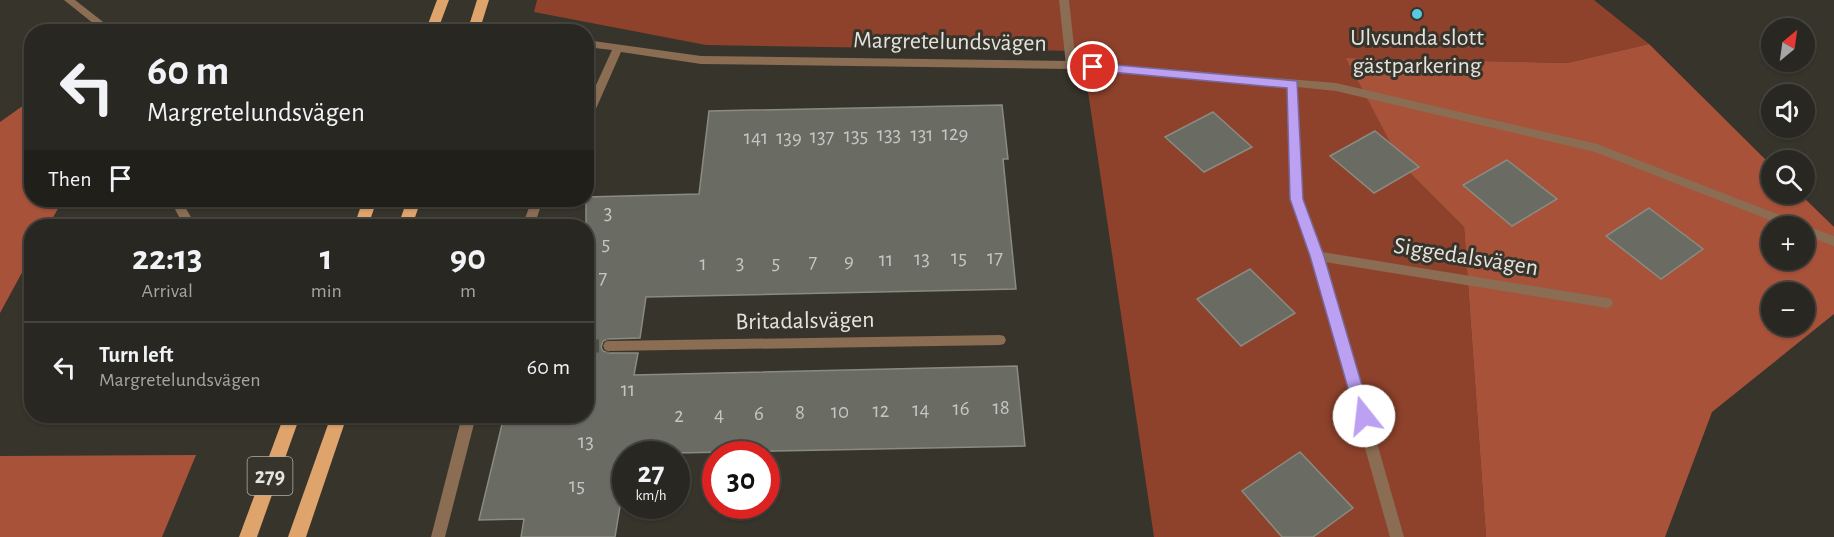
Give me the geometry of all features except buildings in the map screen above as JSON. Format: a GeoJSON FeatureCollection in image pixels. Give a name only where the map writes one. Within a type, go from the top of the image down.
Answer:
{"type":"FeatureCollection","features":[{"type":"Feature","properties":{"kind":"main road"},"geometry":{"type":"LineString","coordinates":[[434,24],[443,0]]}},
{"type":"Feature","properties":{"kind":"main road"},"geometry":{"type":"LineString","coordinates":[[476,24],[483,0]]}},
{"type":"Feature","properties":{"kind":"main road","name":"279"},"geometry":{"type":"LineString","coordinates":[[248,537],[289,423]]}},
{"type":"Feature","properties":{"kind":"main road","name":"279"},"geometry":{"type":"LineString","coordinates":[[297,537],[337,423]]}},
{"type":"Feature","properties":{"kind":"street"},"geometry":{"type":"LineString","coordinates":[[69,0],[100,24]]}},
{"type":"Feature","properties":{"kind":"street"},"geometry":{"type":"LineString","coordinates":[[1064,0],[1071,65]]}},
{"type":"Feature","properties":{"kind":"street","name":"Margretelundsvägen"},"geometry":{"type":"LineString","coordinates":[[594,44],[701,60],[1071,65],[1336,87],[1597,148],[1770,216]]}},
{"type":"Feature","properties":{"kind":"street"},"geometry":{"type":"LineString","coordinates":[[594,102],[618,48]]}},
{"type":"Feature","properties":{"kind":"street"},"geometry":{"type":"LineString","coordinates":[[1292,84],[1297,199],[1317,256],[1397,537]]}},
{"type":"Feature","properties":{"kind":"street"},"geometry":{"type":"LineString","coordinates":[[1815,234],[1834,242]]}},
{"type":"Feature","properties":{"kind":"street","name":"Siggedalsvägen"},"geometry":{"type":"LineString","coordinates":[[1317,256],[1607,303]]}},
{"type":"Feature","properties":{"kind":"street","name":"Britadalsvägen"},"geometry":{"type":"LineString","coordinates":[[609,346],[1000,340]]}},
{"type":"Feature","properties":{"kind":"street"},"geometry":{"type":"LineString","coordinates":[[438,537],[467,423]]}},
{"type":"Feature","properties":{"kind":"shaded area"},"geometry":{"type":"Polygon","coordinates":[[[537,0],[1594,0],[1649,44],[1567,63],[1347,58],[1402,165],[1464,227],[1486,537],[1154,537],[1082,51],[706,45],[534,12],[537,0]]]}},
{"type":"Feature","properties":{"kind":"shaded area"},"geometry":{"type":"Polygon","coordinates":[[[1649,44],[1761,155],[1761,204],[1810,204],[1834,227],[1834,314],[1815,329],[1815,282],[1761,282],[1761,336],[1807,336],[1712,412],[1665,537],[1486,537],[1464,227],[1402,165],[1346,58],[1567,63],[1649,44]]]}},
{"type":"Feature","properties":{"kind":"shaded area"},"geometry":{"type":"Polygon","coordinates":[[[24,105],[24,207],[59,207],[52,219],[24,219],[24,269],[0,313],[0,122],[24,105]]]}},
{"type":"Feature","properties":{"kind":"shaded area"},"geometry":{"type":"Polygon","coordinates":[[[196,455],[162,537],[0,537],[0,456],[196,455]]]}},
{"type":"Feature","properties":{"kind":"tunnel"},"geometry":{"type":"LineString","coordinates":[[594,346],[609,346]]}},
{"type":"Feature","properties":{"kind":"place","name":"Ulvsunda slott gästparkering"},"geometry":{"type":"Point","coordinates":[1417,14]}},
{"type":"Feature","properties":{"kind":"route"},"geometry":{"type":"LineString","coordinates":[[1093,67],[1292,84],[1297,199],[1317,256],[1364,416]]}}]}
